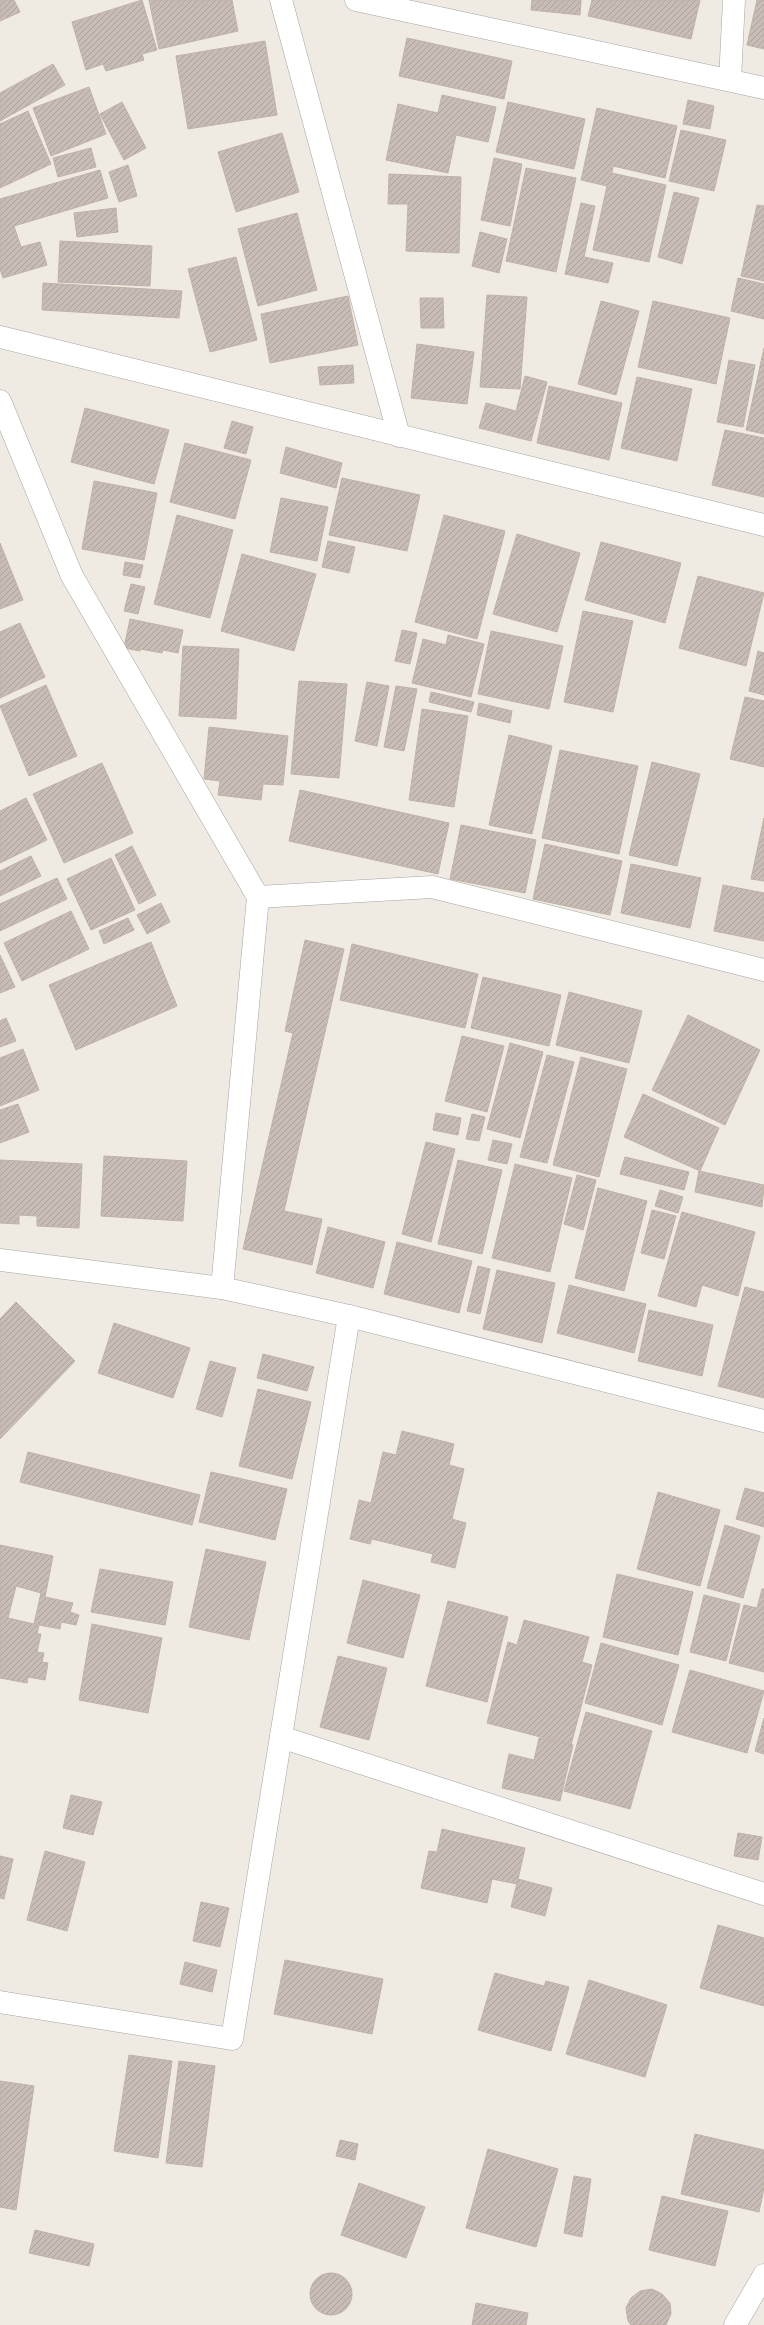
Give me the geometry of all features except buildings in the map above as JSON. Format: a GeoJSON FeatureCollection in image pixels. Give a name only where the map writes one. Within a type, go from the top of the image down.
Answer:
{"type":"FeatureCollection","features":[{"type":"Feature","properties":{"kind":"street"},"geometry":{"type":"LineString","coordinates":[[281,0],[399,436]]}},
{"type":"Feature","properties":{"kind":"street"},"geometry":{"type":"LineString","coordinates":[[356,0],[764,88]]}},
{"type":"Feature","properties":{"kind":"street"},"geometry":{"type":"LineString","coordinates":[[730,80],[734,0]]}},
{"type":"Feature","properties":{"kind":"street"},"geometry":{"type":"LineString","coordinates":[[0,338],[764,525]]}},
{"type":"Feature","properties":{"kind":"street"},"geometry":{"type":"LineString","coordinates":[[0,401],[72,576],[258,897],[222,1288]]}},
{"type":"Feature","properties":{"kind":"street"},"geometry":{"type":"LineString","coordinates":[[258,897],[432,887],[764,970]]}},
{"type":"Feature","properties":{"kind":"street"},"geometry":{"type":"LineString","coordinates":[[0,1260],[222,1288],[349,1316],[764,1422]]}},
{"type":"Feature","properties":{"kind":"street"},"geometry":{"type":"LineString","coordinates":[[0,2002],[232,2039],[349,1316]]}},
{"type":"Feature","properties":{"kind":"street"},"geometry":{"type":"LineString","coordinates":[[281,1737],[764,1894]]}},
{"type":"Feature","properties":{"kind":"street"},"geometry":{"type":"LineString","coordinates":[[735,2325],[764,2275]]}}]}
